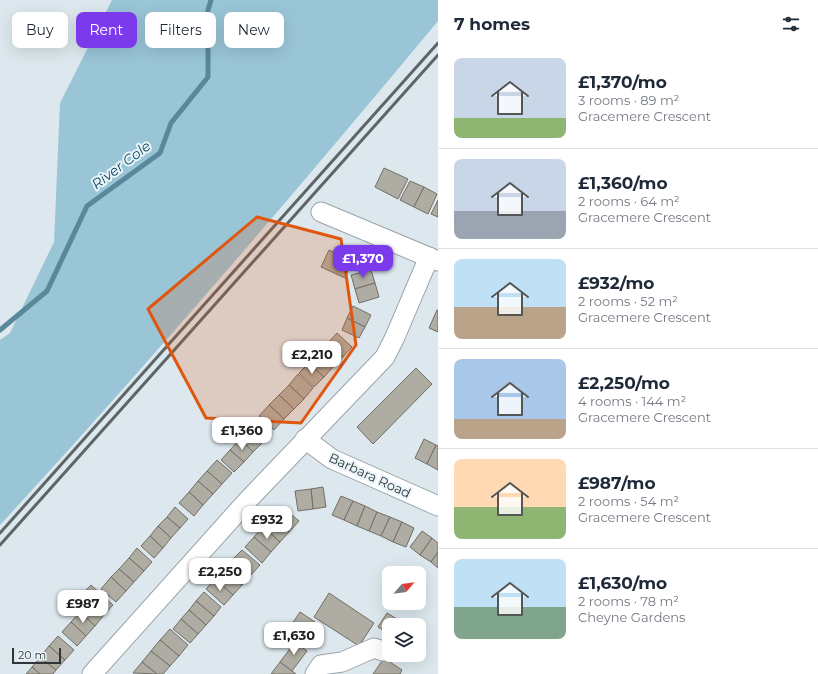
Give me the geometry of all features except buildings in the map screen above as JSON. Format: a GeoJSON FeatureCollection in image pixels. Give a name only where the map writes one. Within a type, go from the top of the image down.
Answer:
{"type":"FeatureCollection","features":[{"type":"Feature","properties":{"kind":"street"},"geometry":{"type":"LineString","coordinates":[[92,674],[248,500],[385,357],[395,337],[433,259],[321,212]]}},
{"type":"Feature","properties":{"kind":"street","name":"Barbara Road"},"geometry":{"type":"LineString","coordinates":[[305,439],[332,459],[438,506]]}},
{"type":"Feature","properties":{"kind":"street"},"geometry":{"type":"LineString","coordinates":[[315,674],[321,665],[342,662],[374,648],[382,651]]}},
{"type":"Feature","properties":{"kind":"highlighted area"},"geometry":{"type":"Polygon","coordinates":[[[257,217],[341,239],[356,345],[301,423],[206,418],[148,309],[257,217]]]}},
{"type":"Feature","properties":{"kind":"shaded area"},"geometry":{"type":"Polygon","coordinates":[[[112,0],[438,0],[438,21],[222,276],[0,525],[0,340],[10,333],[54,242],[60,103],[88,48],[137,48],[137,12],[106,12],[112,0]]]}},
{"type":"Feature","properties":{"kind":"waterway","name":"River Cole"},"geometry":{"type":"LineString","coordinates":[[0,330],[47,291],[87,206],[160,153],[171,123],[208,77],[208,10],[211,0]]}},
{"type":"Feature","properties":{"kind":"railway"},"geometry":{"type":"LineString","coordinates":[[0,533],[438,43]]}},
{"type":"Feature","properties":{"kind":"railway"},"geometry":{"type":"LineString","coordinates":[[0,545],[438,55]]}}]}
